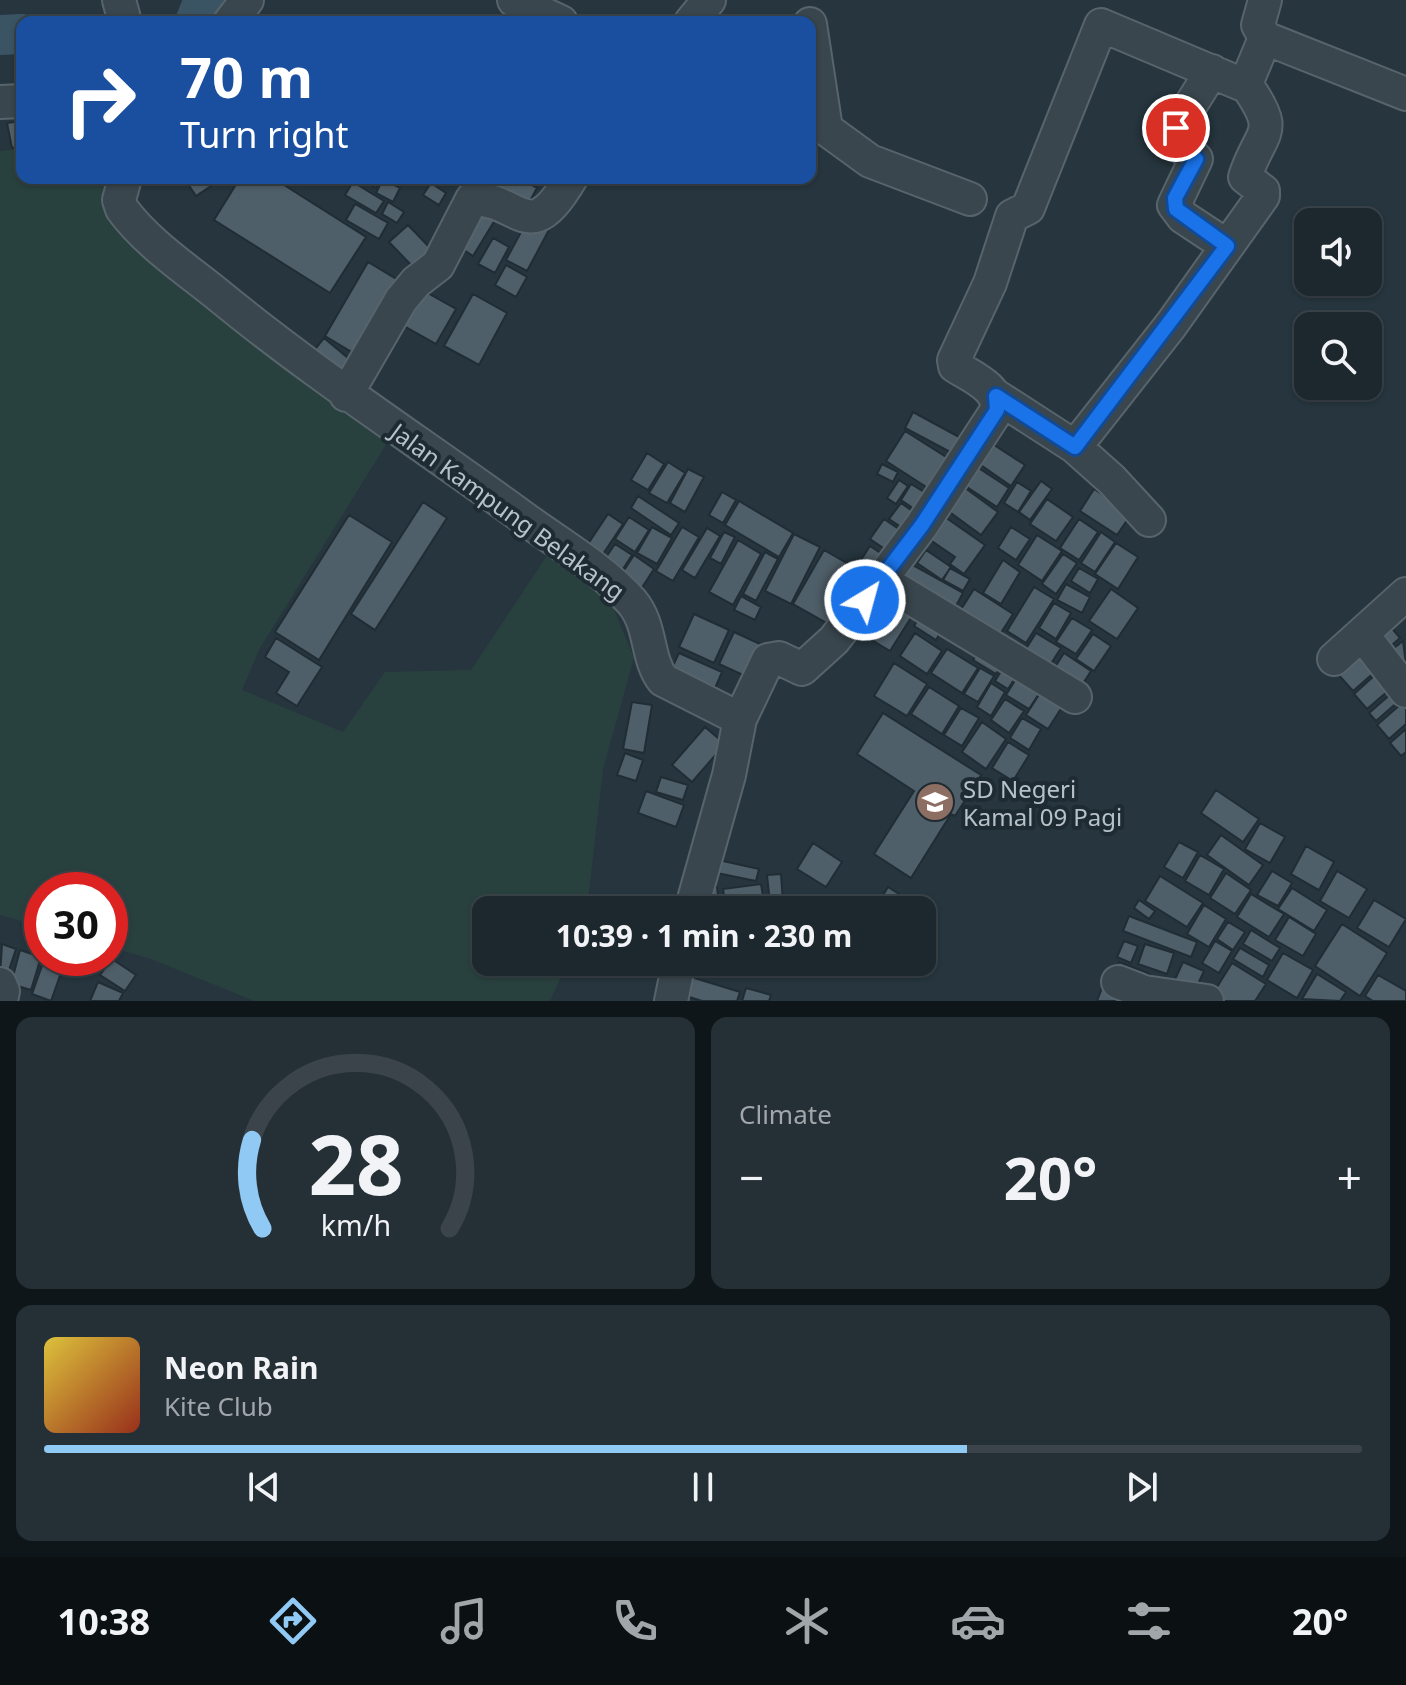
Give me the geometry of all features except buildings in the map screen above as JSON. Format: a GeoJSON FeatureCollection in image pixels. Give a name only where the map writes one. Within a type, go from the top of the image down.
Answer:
{"type":"FeatureCollection","features":[{"type":"Feature","properties":{"kind":"street"},"geometry":{"type":"LineString","coordinates":[[235,16],[247,0]]}},
{"type":"Feature","properties":{"kind":"street"},"geometry":{"type":"LineString","coordinates":[[514,0],[548,16]]}},
{"type":"Feature","properties":{"kind":"street"},"geometry":{"type":"LineString","coordinates":[[696,16],[709,0]]}},
{"type":"Feature","properties":{"kind":"street"},"geometry":{"type":"LineString","coordinates":[[1265,0],[1258,25],[1265,38],[1406,94]]}},
{"type":"Feature","properties":{"kind":"street"},"geometry":{"type":"LineString","coordinates":[[1075,447],[1227,246],[1263,193],[1245,177],[1268,132],[1267,123],[1245,83],[1212,71],[1107,12],[1028,208],[1012,216],[990,283],[954,360],[955,366],[996,396],[1075,447],[1149,520]]}},
{"type":"Feature","properties":{"kind":"street"},"geometry":{"type":"LineString","coordinates":[[1245,83],[1265,38]]}},
{"type":"Feature","properties":{"kind":"street"},"geometry":{"type":"LineString","coordinates":[[1212,71],[1173,133],[1175,141],[1196,159],[1174,205],[1183,217],[1227,246]]}},
{"type":"Feature","properties":{"kind":"street"},"geometry":{"type":"LineString","coordinates":[[816,101],[818,127],[870,161],[970,199]]}},
{"type":"Feature","properties":{"kind":"street","name":"Jalan Kampung Belakang"},"geometry":{"type":"LineString","coordinates":[[123,184],[119,200],[128,217],[264,333],[346,395],[433,453],[607,579],[640,614],[648,630],[657,672],[663,680],[740,719]]}},
{"type":"Feature","properties":{"kind":"street"},"geometry":{"type":"LineString","coordinates":[[346,395],[401,300],[416,282],[438,265],[472,199],[521,216],[535,216],[558,200],[567,184]]}},
{"type":"Feature","properties":{"kind":"street"},"geometry":{"type":"LineString","coordinates":[[695,896],[729,775],[740,719],[768,660],[779,658],[799,668],[807,667],[834,640],[922,525],[997,410],[996,396]]}},
{"type":"Feature","properties":{"kind":"street"},"geometry":{"type":"LineString","coordinates":[[881,580],[1075,697]]}},
{"type":"Feature","properties":{"kind":"street"},"geometry":{"type":"LineString","coordinates":[[1334,659],[1406,594]]}},
{"type":"Feature","properties":{"kind":"street"},"geometry":{"type":"LineString","coordinates":[[1362,634],[1406,691]]}},
{"type":"Feature","properties":{"kind":"street"},"geometry":{"type":"LineString","coordinates":[[671,1001],[676,976]]}},
{"type":"Feature","properties":{"kind":"street"},"geometry":{"type":"LineString","coordinates":[[1118,982],[1144,992],[1207,1001]]}},
{"type":"Feature","properties":{"kind":"street"},"geometry":{"type":"LineString","coordinates":[[0,984],[3,991],[1,1001]]}},
{"type":"Feature","properties":{"kind":"green space"},"geometry":{"type":"Polygon","coordinates":[[[16,149],[16,184],[113,184],[196,294],[387,443],[260,648],[242,690],[343,732],[385,672],[471,670],[548,554],[611,602],[634,658],[603,769],[589,896],[472,896],[472,976],[562,976],[550,1001],[254,1001],[128,952],[128,872],[24,872],[24,922],[0,915],[0,151],[16,149]]]}},
{"type":"Feature","properties":{"kind":"waterway"},"geometry":{"type":"LineString","coordinates":[[197,16],[204,0]]}},
{"type":"Feature","properties":{"kind":"waterway"},"geometry":{"type":"LineString","coordinates":[[0,35],[16,34]]}},
{"type":"Feature","properties":{"kind":"place","name":"SD Negeri Kamal 09 Pagi"},"geometry":{"type":"Point","coordinates":[935,802]}},
{"type":"Feature","properties":{"kind":"route"},"geometry":{"type":"LineString","coordinates":[[865,600],[922,525],[997,410],[996,396],[1075,447],[1171,325],[1227,246],[1183,217],[1174,205],[1196,159],[1173,138],[1176,128]]}}]}
